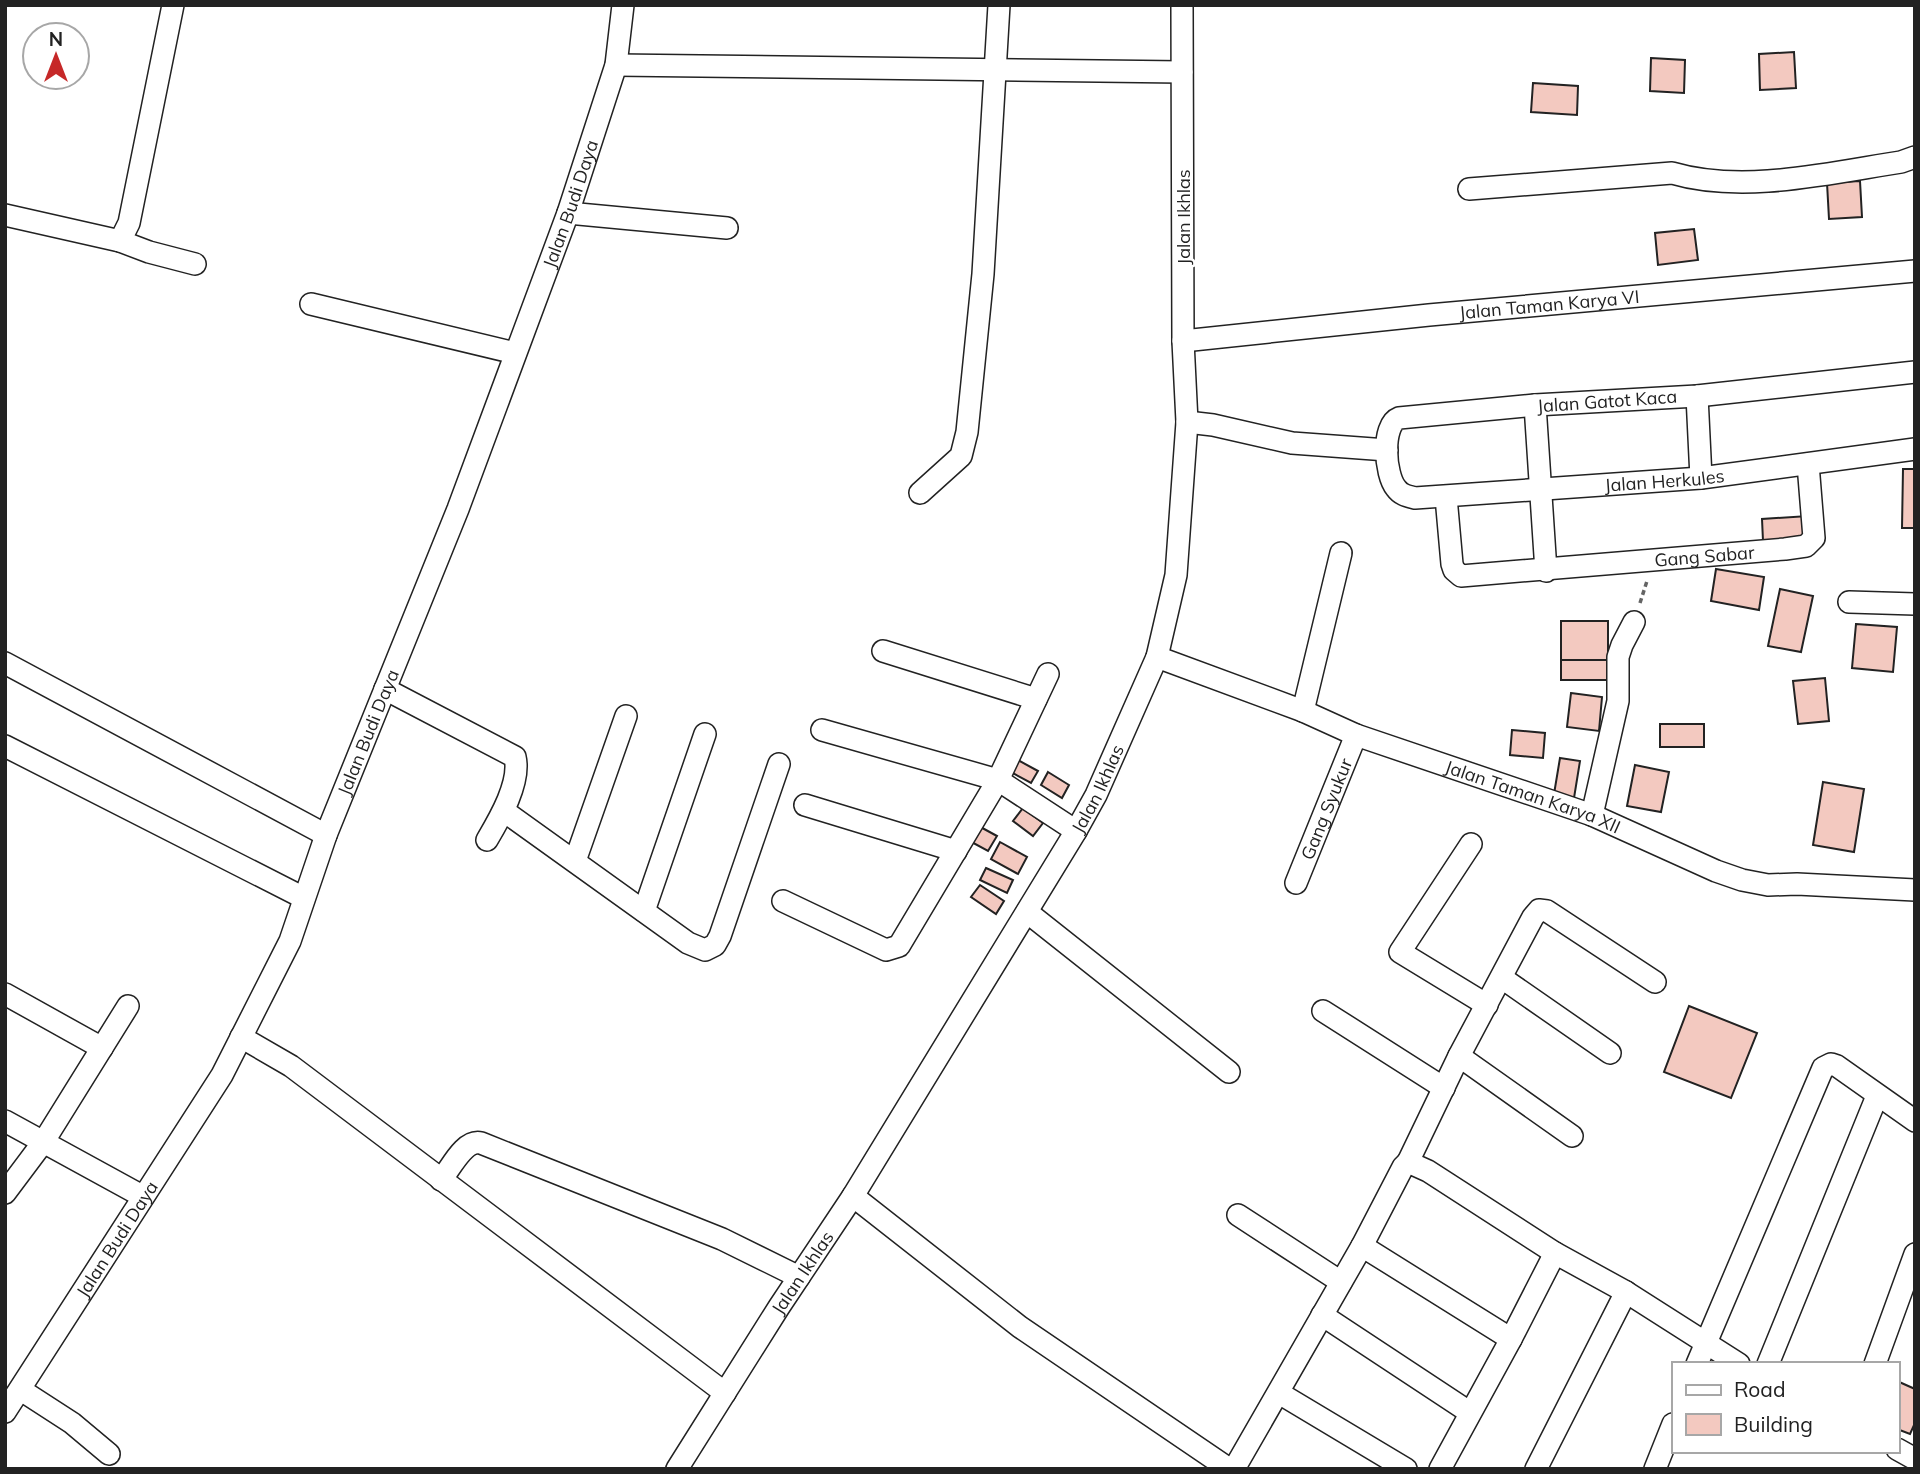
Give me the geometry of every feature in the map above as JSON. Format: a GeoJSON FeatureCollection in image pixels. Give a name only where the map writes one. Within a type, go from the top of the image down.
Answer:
{"type":"FeatureCollection","features":[{"type":"Feature","properties":{"kind":"street"},"geometry":{"type":"LineString","coordinates":[[120,241],[129,223],[173,5]]}},
{"type":"Feature","properties":{"kind":"street","name":"Jalan Budi Daya"},"geometry":{"type":"LineString","coordinates":[[5,1412],[222,1075],[290,941],[326,835],[458,509],[568,213],[616,65],[623,5]]}},
{"type":"Feature","properties":{"kind":"street"},"geometry":{"type":"LineString","coordinates":[[920,494],[961,456],[967,432],[983,274],[999,5]]}},
{"type":"Feature","properties":{"kind":"street","name":"Jalan Ikhlas"},"geometry":{"type":"LineString","coordinates":[[677,1469],[724,1392],[853,1196],[1076,831],[1096,795],[1157,657],[1176,575],[1187,422],[1183,341],[1182,5]]}},
{"type":"Feature","properties":{"kind":"street"},"geometry":{"type":"LineString","coordinates":[[616,65],[1182,72]]}},
{"type":"Feature","properties":{"kind":"street"},"geometry":{"type":"LineString","coordinates":[[1469,189],[1672,173],[1695,180],[1782,181],[1901,162],[1915,157]]}},
{"type":"Feature","properties":{"kind":"street"},"geometry":{"type":"LineString","coordinates":[[568,213],[727,228]]}},
{"type":"Feature","properties":{"kind":"street"},"geometry":{"type":"LineString","coordinates":[[5,215],[120,241],[195,264]]}},
{"type":"Feature","properties":{"kind":"street","name":"Jalan Taman Karya VI"},"geometry":{"type":"LineString","coordinates":[[1183,341],[1429,314],[1915,271]]}},
{"type":"Feature","properties":{"kind":"street"},"geometry":{"type":"LineString","coordinates":[[311,304],[515,353]]}},
{"type":"Feature","properties":{"kind":"street","name":"Jalan Gatot Kaca"},"geometry":{"type":"LineString","coordinates":[[1415,498],[1401,494],[1390,479],[1388,427],[1393,420],[1399,418],[1535,405],[1697,396],[1915,372]]}},
{"type":"Feature","properties":{"kind":"street"},"geometry":{"type":"LineString","coordinates":[[1697,396],[1702,478]]}},
{"type":"Feature","properties":{"kind":"street"},"geometry":{"type":"LineString","coordinates":[[1535,405],[1546,571]]}},
{"type":"Feature","properties":{"kind":"street"},"geometry":{"type":"LineString","coordinates":[[1187,422],[1213,425],[1292,443],[1387,450]]}},
{"type":"Feature","properties":{"kind":"street","name":"Jalan Herkules"},"geometry":{"type":"LineString","coordinates":[[1415,498],[1446,498],[1702,478],[1915,449]]}},
{"type":"Feature","properties":{"kind":"street","name":"Gang Sabar"},"geometry":{"type":"LineString","coordinates":[[1651,570],[1811,544],[1814,538],[1814,518],[1808,464]]}},
{"type":"Feature","properties":{"kind":"street"},"geometry":{"type":"LineString","coordinates":[[1446,498],[1452,564],[1461,576],[1546,571],[1651,570]]}},
{"type":"Feature","properties":{"kind":"street"},"geometry":{"type":"LineString","coordinates":[[1303,711],[1341,553]]}},
{"type":"Feature","properties":{"kind":"street"},"geometry":{"type":"LineString","coordinates":[[1849,602],[1915,604]]}},
{"type":"Feature","properties":{"kind":"street"},"geometry":{"type":"LineString","coordinates":[[1592,815],[1618,701],[1618,657],[1634,622]]}},
{"type":"Feature","properties":{"kind":"street"},"geometry":{"type":"LineString","coordinates":[[883,651],[1036,699]]}},
{"type":"Feature","properties":{"kind":"street","name":"Jalan Taman Karya XII"},"geometry":{"type":"LineString","coordinates":[[1157,657],[1303,711],[1356,735],[1592,815],[1742,880],[1768,885],[1915,890]]}},
{"type":"Feature","properties":{"kind":"street"},"geometry":{"type":"LineString","coordinates":[[5,663],[326,835]]}},
{"type":"Feature","properties":{"kind":"street"},"geometry":{"type":"LineString","coordinates":[[783,901],[890,950],[899,946],[998,780],[1048,674]]}},
{"type":"Feature","properties":{"kind":"street"},"geometry":{"type":"LineString","coordinates":[[386,689],[515,757],[517,766],[504,811],[487,839]]}},
{"type":"Feature","properties":{"kind":"street"},"geometry":{"type":"LineString","coordinates":[[575,862],[626,716]]}},
{"type":"Feature","properties":{"kind":"street"},"geometry":{"type":"LineString","coordinates":[[822,730],[998,780],[1076,831]]}},
{"type":"Feature","properties":{"kind":"street"},"geometry":{"type":"LineString","coordinates":[[644,911],[705,734]]}},
{"type":"Feature","properties":{"kind":"street","name":"Gang Syukur"},"geometry":{"type":"LineString","coordinates":[[1296,883],[1356,735]]}},
{"type":"Feature","properties":{"kind":"street"},"geometry":{"type":"LineString","coordinates":[[5,746],[304,898]]}},
{"type":"Feature","properties":{"kind":"street"},"geometry":{"type":"LineString","coordinates":[[504,811],[644,911],[705,950],[715,945],[720,936],[779,764]]}},
{"type":"Feature","properties":{"kind":"street"},"geometry":{"type":"LineString","coordinates":[[805,805],[956,851]]}},
{"type":"Feature","properties":{"kind":"street"},"geometry":{"type":"LineString","coordinates":[[1471,844],[1400,952],[1487,1005]]}},
{"type":"Feature","properties":{"kind":"street"},"geometry":{"type":"LineString","coordinates":[[853,1196],[1020,1327],[1231,1469],[1279,1393],[1362,1246],[1408,1162],[1459,1056],[1539,910],[1656,982]]}},
{"type":"Feature","properties":{"kind":"street"},"geometry":{"type":"LineString","coordinates":[[1027,912],[1229,1072]]}},
{"type":"Feature","properties":{"kind":"street"},"geometry":{"type":"LineString","coordinates":[[1502,978],[1610,1053]]}},
{"type":"Feature","properties":{"kind":"street"},"geometry":{"type":"LineString","coordinates":[[5,994],[102,1048]]}},
{"type":"Feature","properties":{"kind":"street"},"geometry":{"type":"LineString","coordinates":[[5,1193],[44,1141],[128,1006]]}},
{"type":"Feature","properties":{"kind":"street"},"geometry":{"type":"LineString","coordinates":[[1323,1012],[1444,1088]]}},
{"type":"Feature","properties":{"kind":"street"},"geometry":{"type":"LineString","coordinates":[[241,1037],[291,1066],[724,1392]]}},
{"type":"Feature","properties":{"kind":"street"},"geometry":{"type":"LineString","coordinates":[[1459,1056],[1572,1136]]}},
{"type":"Feature","properties":{"kind":"street"},"geometry":{"type":"LineString","coordinates":[[1699,1362],[1821,1070],[1828,1065],[1836,1066],[1915,1121]]}},
{"type":"Feature","properties":{"kind":"street"},"geometry":{"type":"LineString","coordinates":[[1769,1362],[1877,1096]]}},
{"type":"Feature","properties":{"kind":"street"},"geometry":{"type":"LineString","coordinates":[[5,1121],[142,1196]]}},
{"type":"Feature","properties":{"kind":"street"},"geometry":{"type":"LineString","coordinates":[[441,1180],[467,1146],[473,1142],[481,1143],[722,1240],[799,1277]]}},
{"type":"Feature","properties":{"kind":"street"},"geometry":{"type":"LineString","coordinates":[[1408,1162],[1428,1171],[1555,1253],[1626,1292],[1736,1362]]}},
{"type":"Feature","properties":{"kind":"street"},"geometry":{"type":"LineString","coordinates":[[1238,1215],[1342,1282]]}},
{"type":"Feature","properties":{"kind":"street"},"geometry":{"type":"LineString","coordinates":[[1362,1246],[1511,1339]]}},
{"type":"Feature","properties":{"kind":"street"},"geometry":{"type":"LineString","coordinates":[[1440,1469],[1555,1253]]}},
{"type":"Feature","properties":{"kind":"street"},"geometry":{"type":"LineString","coordinates":[[1876,1362],[1915,1254]]}},
{"type":"Feature","properties":{"kind":"street"},"geometry":{"type":"LineString","coordinates":[[1536,1469],[1626,1292]]}},
{"type":"Feature","properties":{"kind":"street"},"geometry":{"type":"LineString","coordinates":[[1322,1315],[1469,1412]]}},
{"type":"Feature","properties":{"kind":"street"},"geometry":{"type":"LineString","coordinates":[[21,1390],[72,1423],[109,1454]]}},
{"type":"Feature","properties":{"kind":"street"},"geometry":{"type":"LineString","coordinates":[[1279,1393],[1406,1469]]}},
{"type":"Feature","properties":{"kind":"street"},"geometry":{"type":"LineString","coordinates":[[1655,1469],[1672,1426]]}},
{"type":"Feature","properties":{"kind":"street"},"geometry":{"type":"LineString","coordinates":[[1899,1451],[1915,1459]]}},
{"type":"Feature","properties":{"kind":"path","name":"Gang Sabar"},"geometry":{"type":"LineString","coordinates":[[1634,622],[1651,570]]}},
{"type":"Feature","properties":{"kind":"building"},"geometry":{"type":"Polygon","coordinates":[[[1794,52],[1796,88],[1760,90],[1759,54],[1794,52]]]}},
{"type":"Feature","properties":{"kind":"building"},"geometry":{"type":"Polygon","coordinates":[[[1651,58],[1685,60],[1684,93],[1650,91],[1651,58]]]}},
{"type":"Feature","properties":{"kind":"building"},"geometry":{"type":"Polygon","coordinates":[[[1533,83],[1578,86],[1577,115],[1531,112],[1533,83]]]}},
{"type":"Feature","properties":{"kind":"building"},"geometry":{"type":"Polygon","coordinates":[[[1860,181],[1862,217],[1829,219],[1827,183],[1860,181]]]}},
{"type":"Feature","properties":{"kind":"building"},"geometry":{"type":"Polygon","coordinates":[[[1694,229],[1698,260],[1658,265],[1655,233],[1694,229]]]}},
{"type":"Feature","properties":{"kind":"building"},"geometry":{"type":"Polygon","coordinates":[[[1903,469],[1915,469],[1915,528],[1902,528],[1903,469]]]}},
{"type":"Feature","properties":{"kind":"building"},"geometry":{"type":"Polygon","coordinates":[[[1808,516],[1810,538],[1763,541],[1762,519],[1808,516]]]}},
{"type":"Feature","properties":{"kind":"building"},"geometry":{"type":"Polygon","coordinates":[[[1716,569],[1764,577],[1759,610],[1711,601],[1716,569]]]}},
{"type":"Feature","properties":{"kind":"building"},"geometry":{"type":"Polygon","coordinates":[[[1780,589],[1813,596],[1801,652],[1768,646],[1780,589]]]}},
{"type":"Feature","properties":{"kind":"building"},"geometry":{"type":"Polygon","coordinates":[[[1561,621],[1608,621],[1608,660],[1561,660],[1561,621]]]}},
{"type":"Feature","properties":{"kind":"building"},"geometry":{"type":"Polygon","coordinates":[[[1856,624],[1897,627],[1893,672],[1852,668],[1856,624]]]}},
{"type":"Feature","properties":{"kind":"building"},"geometry":{"type":"Polygon","coordinates":[[[1561,660],[1608,660],[1608,680],[1561,680],[1561,660]]]}},
{"type":"Feature","properties":{"kind":"building"},"geometry":{"type":"Polygon","coordinates":[[[1825,678],[1829,721],[1798,724],[1793,681],[1825,678]]]}},
{"type":"Feature","properties":{"kind":"building"},"geometry":{"type":"Polygon","coordinates":[[[1571,693],[1602,697],[1599,731],[1567,727],[1571,693]]]}},
{"type":"Feature","properties":{"kind":"building"},"geometry":{"type":"Polygon","coordinates":[[[1660,724],[1704,724],[1704,747],[1660,747],[1660,724]]]}},
{"type":"Feature","properties":{"kind":"building"},"geometry":{"type":"Polygon","coordinates":[[[1512,730],[1545,733],[1543,758],[1510,755],[1512,730]]]}},
{"type":"Feature","properties":{"kind":"building"},"geometry":{"type":"Polygon","coordinates":[[[1560,758],[1580,761],[1574,798],[1554,794],[1560,758]]]}},
{"type":"Feature","properties":{"kind":"building"},"geometry":{"type":"Polygon","coordinates":[[[1016,759],[1038,771],[1031,783],[1009,771],[1016,759]]]}},
{"type":"Feature","properties":{"kind":"building"},"geometry":{"type":"Polygon","coordinates":[[[1635,765],[1669,772],[1661,812],[1627,806],[1635,765]]]}},
{"type":"Feature","properties":{"kind":"building"},"geometry":{"type":"Polygon","coordinates":[[[1048,772],[1069,785],[1062,798],[1041,785],[1048,772]]]}},
{"type":"Feature","properties":{"kind":"building"},"geometry":{"type":"Polygon","coordinates":[[[1823,782],[1864,789],[1854,852],[1813,845],[1823,782]]]}},
{"type":"Feature","properties":{"kind":"building"},"geometry":{"type":"Polygon","coordinates":[[[1023,808],[1043,823],[1033,836],[1013,821],[1023,808]]]}},
{"type":"Feature","properties":{"kind":"building"},"geometry":{"type":"Polygon","coordinates":[[[975,824],[997,836],[988,851],[966,839],[975,824]]]}},
{"type":"Feature","properties":{"kind":"building"},"geometry":{"type":"Polygon","coordinates":[[[1000,842],[1027,857],[1018,874],[991,859],[1000,842]]]}},
{"type":"Feature","properties":{"kind":"building"},"geometry":{"type":"Polygon","coordinates":[[[986,868],[1013,880],[1007,893],[980,880],[986,868]]]}},
{"type":"Feature","properties":{"kind":"building"},"geometry":{"type":"Polygon","coordinates":[[[980,885],[1004,901],[996,914],[971,897],[980,885]]]}},
{"type":"Feature","properties":{"kind":"building"},"geometry":{"type":"Polygon","coordinates":[[[1689,1006],[1757,1033],[1731,1098],[1664,1072],[1689,1006]]]}},
{"type":"Feature","properties":{"kind":"building"},"geometry":{"type":"Polygon","coordinates":[[[1899,1382],[1915,1389],[1915,1423],[1910,1434],[1899,1430],[1899,1382]]]}}]}
